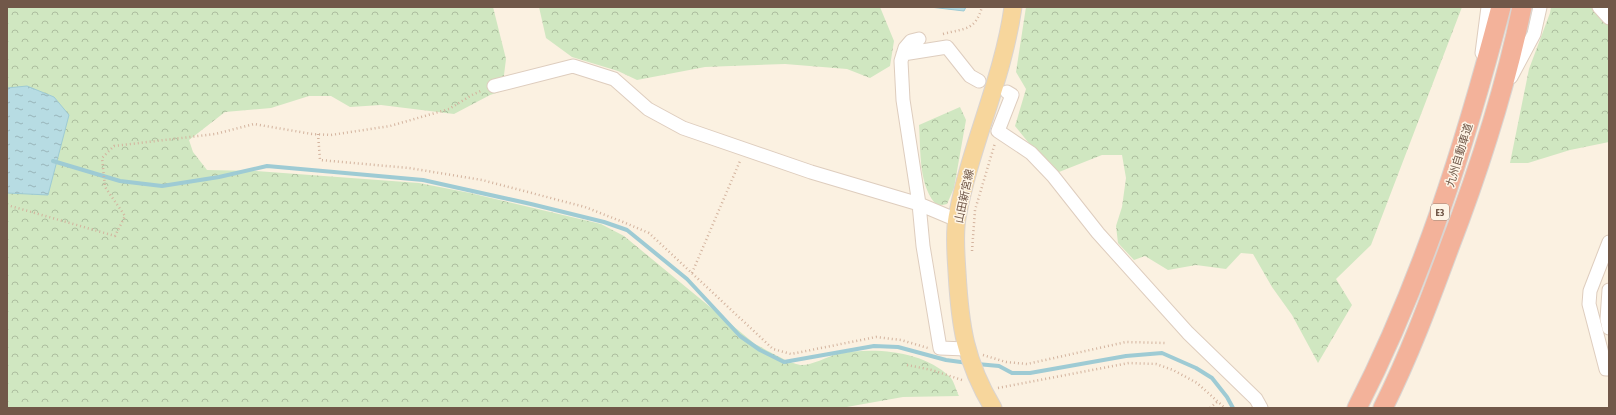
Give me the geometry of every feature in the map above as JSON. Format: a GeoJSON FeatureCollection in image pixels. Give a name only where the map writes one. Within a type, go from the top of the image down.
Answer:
{"type":"FeatureCollection","features":[{"type":"Feature","properties":{"kind":"highway","name":"九州自動車道"},"geometry":{"type":"LineString","coordinates":[[1357,408],[1375,373],[1412,289],[1450,186],[1478,96],[1501,7]]}},
{"type":"Feature","properties":{"kind":"highway","name":"九州自動車道"},"geometry":{"type":"LineString","coordinates":[[1383,408],[1432,297],[1468,198],[1499,100],[1522,7]]}},
{"type":"Feature","properties":{"kind":"main road","name":"山田新宮線"},"geometry":{"type":"LineString","coordinates":[[993,408],[981,387],[966,349],[959,314],[956,260],[957,220],[986,109],[1009,38],[1013,7]]}},
{"type":"Feature","properties":{"kind":"street"},"geometry":{"type":"LineString","coordinates":[[1478,96],[1488,7]]}},
{"type":"Feature","properties":{"kind":"street"},"geometry":{"type":"LineString","coordinates":[[1499,100],[1534,34],[1540,7]]}},
{"type":"Feature","properties":{"kind":"street"},"geometry":{"type":"LineString","coordinates":[[1599,7],[1609,18]]}},
{"type":"Feature","properties":{"kind":"street"},"geometry":{"type":"LineString","coordinates":[[919,39],[911,41],[905,48],[902,61],[903,100],[919,204],[923,246],[940,348],[966,349]]}},
{"type":"Feature","properties":{"kind":"street"},"geometry":{"type":"LineString","coordinates":[[903,54],[947,47],[970,76],[979,81]]}},
{"type":"Feature","properties":{"kind":"street"},"geometry":{"type":"LineString","coordinates":[[494,86],[573,66],[614,78],[648,109],[684,128],[812,172],[919,204],[957,220]]}},
{"type":"Feature","properties":{"kind":"street"},"geometry":{"type":"LineString","coordinates":[[1007,92],[1012,95],[998,131],[1031,153],[1053,176],[1098,233],[1188,333],[1256,399],[1261,408]]}},
{"type":"Feature","properties":{"kind":"street"},"geometry":{"type":"LineString","coordinates":[[1609,242],[1590,290],[1589,304],[1606,369],[1609,369]]}},
{"type":"Feature","properties":{"kind":"street"},"geometry":{"type":"LineString","coordinates":[[1609,290],[1607,320],[1609,328]]}},
{"type":"Feature","properties":{"kind":"path"},"geometry":{"type":"LineString","coordinates":[[942,34],[972,27],[979,18],[982,7]]}},
{"type":"Feature","properties":{"kind":"path"},"geometry":{"type":"LineString","coordinates":[[7,205],[115,236],[125,216],[105,187],[102,158],[114,146],[215,134],[254,124],[331,135],[390,126],[449,109],[472,95],[494,86]]}},
{"type":"Feature","properties":{"kind":"path"},"geometry":{"type":"LineString","coordinates":[[971,256],[975,210],[998,131]]}},
{"type":"Feature","properties":{"kind":"path"},"geometry":{"type":"LineString","coordinates":[[318,134],[320,160],[409,168],[482,180],[585,207],[649,234],[773,349],[791,354],[876,337],[901,340],[930,348],[940,348]]}},
{"type":"Feature","properties":{"kind":"path"},"geometry":{"type":"LineString","coordinates":[[692,273],[745,149]]}},
{"type":"Feature","properties":{"kind":"path"},"geometry":{"type":"LineString","coordinates":[[966,349],[1006,362],[1027,364],[1126,342],[1165,343]]}},
{"type":"Feature","properties":{"kind":"path"},"geometry":{"type":"LineString","coordinates":[[984,349],[985,356]]}},
{"type":"Feature","properties":{"kind":"path"},"geometry":{"type":"LineString","coordinates":[[907,365],[932,370],[981,387],[999,388],[1129,363],[1156,364],[1173,370],[1197,383],[1225,408]]}},
{"type":"Feature","properties":{"kind":"path"},"geometry":{"type":"LineString","coordinates":[[1210,408],[1218,401]]}},
{"type":"Feature","properties":{"kind":"green space"},"geometry":{"type":"Polygon","coordinates":[[[7,7],[493,7],[506,59],[502,91],[490,95],[454,114],[381,105],[350,107],[331,96],[309,96],[271,108],[225,112],[189,140],[193,152],[207,170],[256,171],[419,183],[470,193],[601,224],[624,236],[755,344],[778,356],[798,364],[806,365],[837,354],[851,352],[881,351],[911,356],[926,361],[939,368],[950,377],[959,396],[903,397],[841,408],[7,408],[7,7]]]}},
{"type":"Feature","properties":{"kind":"green space"},"geometry":{"type":"Polygon","coordinates":[[[539,7],[880,7],[894,41],[890,66],[870,78],[847,69],[785,64],[705,67],[637,80],[618,71],[572,57],[546,38],[539,7]]]}},
{"type":"Feature","properties":{"kind":"green space"},"geometry":{"type":"Polygon","coordinates":[[[1026,7],[1462,7],[1371,245],[1336,279],[1352,305],[1318,363],[1292,315],[1272,287],[1253,254],[1241,253],[1226,269],[1196,265],[1168,270],[1145,256],[1134,260],[1118,243],[1116,226],[1122,207],[1126,178],[1122,155],[1102,155],[1054,174],[1015,126],[1026,89],[1016,72],[1026,7]]]}},
{"type":"Feature","properties":{"kind":"green space"},"geometry":{"type":"Polygon","coordinates":[[[1551,7],[1594,7],[1609,22],[1609,142],[1570,150],[1528,163],[1510,163],[1529,69],[1551,7]]]}},
{"type":"Feature","properties":{"kind":"green space"},"geometry":{"type":"Polygon","coordinates":[[[960,107],[966,120],[954,188],[947,204],[938,206],[927,189],[924,179],[919,125],[960,107]]]}},
{"type":"Feature","properties":{"kind":"water"},"geometry":{"type":"Polygon","coordinates":[[[930,7],[966,7],[964,11],[930,7]]]}},
{"type":"Feature","properties":{"kind":"water"},"geometry":{"type":"Polygon","coordinates":[[[27,86],[54,97],[69,115],[48,195],[7,193],[7,88],[27,86]]]}},
{"type":"Feature","properties":{"kind":"waterway"},"geometry":{"type":"LineString","coordinates":[[53,161],[120,181],[162,186],[219,177],[267,166],[423,180],[531,204],[604,222],[627,230],[687,279],[740,336],[760,350],[784,362],[874,346],[898,347],[946,360],[968,363]]}},
{"type":"Feature","properties":{"kind":"waterway"},"geometry":{"type":"LineString","coordinates":[[977,364],[999,366],[1012,373],[1030,373],[1126,356],[1162,353],[1196,368],[1212,378],[1227,397],[1233,408]]}}]}
